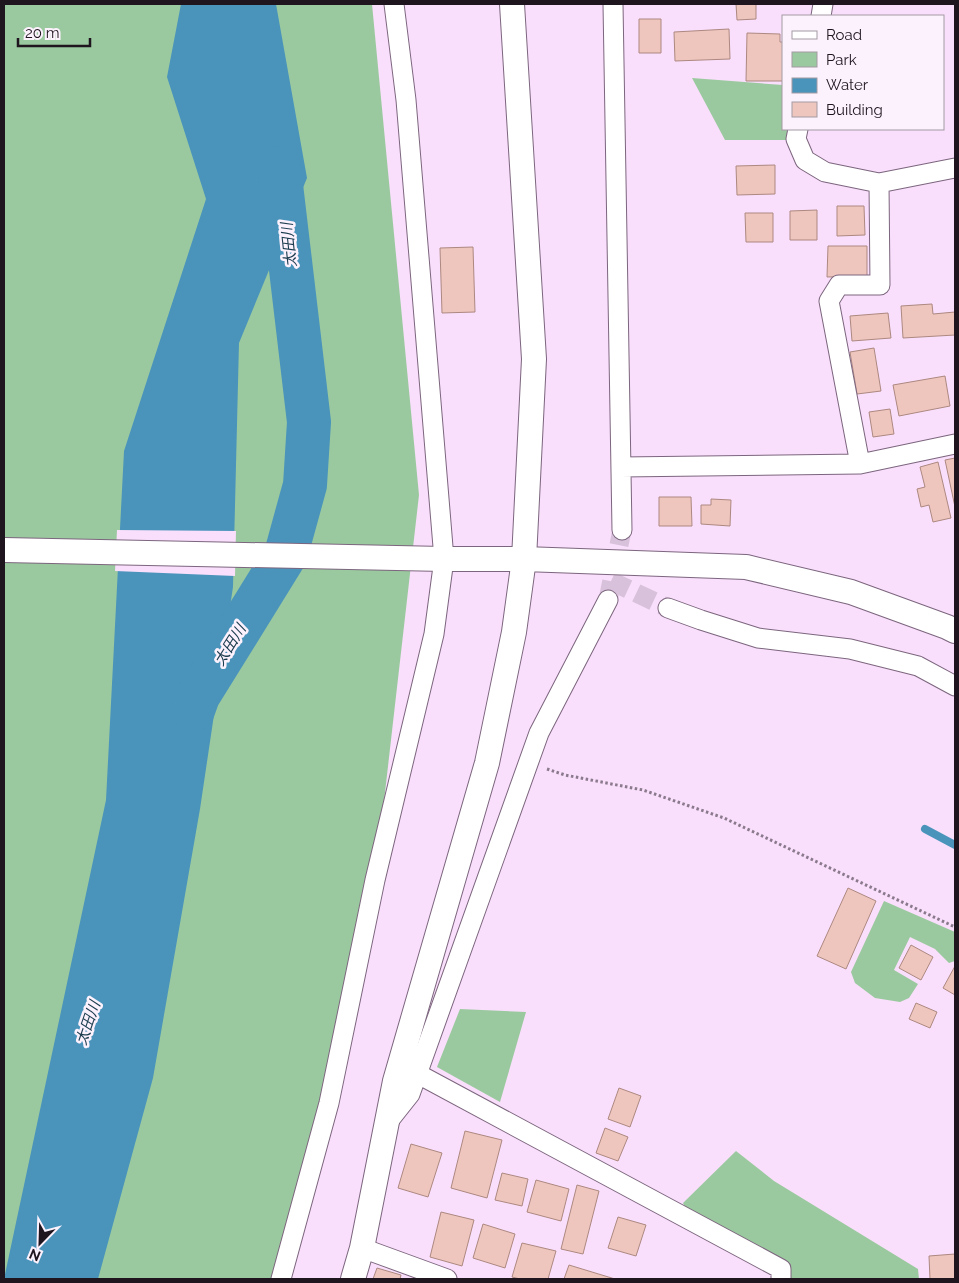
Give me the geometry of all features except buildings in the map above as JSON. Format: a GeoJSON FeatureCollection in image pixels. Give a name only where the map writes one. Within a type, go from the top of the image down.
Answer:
{"type":"FeatureCollection","features":[{"type":"Feature","properties":{"kind":"street"},"geometry":{"type":"LineString","coordinates":[[281,1279],[329,1103],[375,880],[434,634],[444,559],[406,100],[394,4]]}},
{"type":"Feature","properties":{"kind":"street"},"geometry":{"type":"LineString","coordinates":[[353,1279],[362,1248],[395,1081],[486,764],[514,632],[524,559],[534,359],[512,4]]}},
{"type":"Feature","properties":{"kind":"street"},"geometry":{"type":"LineString","coordinates":[[613,4],[622,530]]}},
{"type":"Feature","properties":{"kind":"street"},"geometry":{"type":"LineString","coordinates":[[798,130],[796,140],[805,160],[825,172],[879,183],[955,168]]}},
{"type":"Feature","properties":{"kind":"street"},"geometry":{"type":"LineString","coordinates":[[860,464],[830,300],[839,285],[880,285],[879,183]]}},
{"type":"Feature","properties":{"kind":"street"},"geometry":{"type":"LineString","coordinates":[[621,467],[860,464],[955,444]]}},
{"type":"Feature","properties":{"kind":"street"},"geometry":{"type":"LineString","coordinates":[[4,550],[524,559],[746,567],[852,592],[947,626],[955,631]]}},
{"type":"Feature","properties":{"kind":"street"},"geometry":{"type":"LineString","coordinates":[[386,1124],[410,1094],[418,1074],[540,733],[608,600]]}},
{"type":"Feature","properties":{"kind":"street"},"geometry":{"type":"LineString","coordinates":[[668,608],[758,638],[850,649],[918,666],[955,686]]}},
{"type":"Feature","properties":{"kind":"street"},"geometry":{"type":"LineString","coordinates":[[418,1074],[781,1269],[781,1279]]}},
{"type":"Feature","properties":{"kind":"street"},"geometry":{"type":"LineString","coordinates":[[362,1248],[447,1279]]}},
{"type":"Feature","properties":{"kind":"path"},"geometry":{"type":"LineString","coordinates":[[529,764],[565,774],[643,790],[724,818],[955,927]]}},
{"type":"Feature","properties":{"kind":"green space"},"geometry":{"type":"Polygon","coordinates":[[[4,4],[372,4],[419,495],[375,880],[280,1279],[4,1279],[4,4]]]}},
{"type":"Feature","properties":{"kind":"green space"},"geometry":{"type":"Polygon","coordinates":[[[692,78],[782,85],[782,130],[790,130],[788,140],[725,140],[692,78]]]}},
{"type":"Feature","properties":{"kind":"green space"},"geometry":{"type":"Polygon","coordinates":[[[884,901],[955,932],[955,961],[949,963],[935,949],[910,937],[894,970],[918,984],[909,998],[900,1002],[875,998],[855,983],[851,972],[884,901]]]}},
{"type":"Feature","properties":{"kind":"green space"},"geometry":{"type":"Polygon","coordinates":[[[460,1009],[526,1012],[500,1102],[437,1067],[460,1009]]]}},
{"type":"Feature","properties":{"kind":"green space"},"geometry":{"type":"Polygon","coordinates":[[[736,1151],[774,1181],[918,1269],[919,1279],[781,1279],[691,1221],[683,1203],[736,1151]]]}},
{"type":"Feature","properties":{"kind":"water"},"geometry":{"type":"Polygon","coordinates":[[[181,4],[276,4],[307,178],[239,343],[233,587],[200,809],[153,1078],[98,1279],[4,1279],[106,800],[124,451],[206,199],[167,77],[181,4]]]}},
{"type":"Feature","properties":{"kind":"pier"},"geometry":{"type":"Polygon","coordinates":[[[117,530],[236,531],[235,576],[115,571],[117,530]]]}},
{"type":"Feature","properties":{"kind":"waterway","name":"太田川"},"geometry":{"type":"LineString","coordinates":[[193,710],[198,696],[286,554],[305,485],[309,422],[279,168]]}},
{"type":"Feature","properties":{"kind":"waterway"},"geometry":{"type":"LineString","coordinates":[[925,829],[955,845]]}},
{"type":"Feature","properties":{"kind":"tunnel"},"geometry":{"type":"LineString","coordinates":[[608,600],[622,530]]}},
{"type":"Feature","properties":{"kind":"tunnel"},"geometry":{"type":"LineString","coordinates":[[611,581],[668,608]]}}]}
